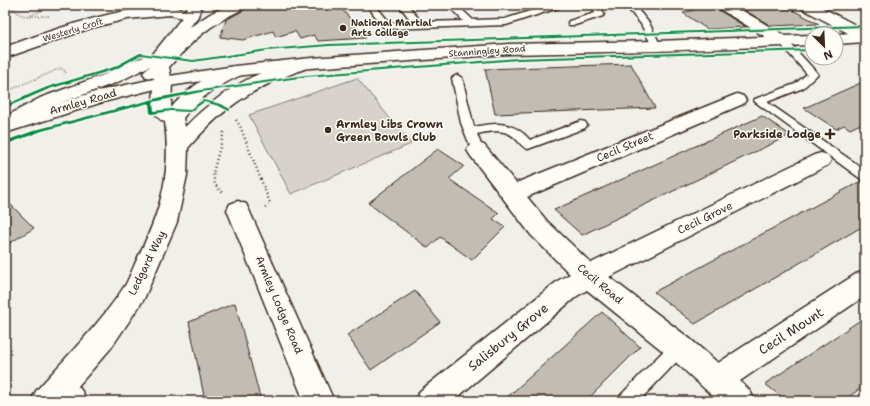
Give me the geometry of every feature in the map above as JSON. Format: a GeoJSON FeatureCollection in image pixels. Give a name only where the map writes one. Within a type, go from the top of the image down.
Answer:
{"type":"FeatureCollection","features":[{"type":"Feature","properties":{"kind":"street"},"geometry":{"type":"LineString","coordinates":[[235,71],[218,79],[194,96],[179,110],[174,118],[166,115],[162,110],[161,69],[181,44],[197,15],[240,5]]}},
{"type":"Feature","properties":{"kind":"street"},"geometry":{"type":"LineString","coordinates":[[723,5],[783,41]]}},
{"type":"Feature","properties":{"kind":"street"},"geometry":{"type":"LineString","coordinates":[[806,5],[865,36]]}},
{"type":"Feature","properties":{"kind":"street","name":"Westerly Croft"},"geometry":{"type":"LineString","coordinates":[[5,53],[69,30],[114,18],[171,11],[197,15]]}},
{"type":"Feature","properties":{"kind":"street"},"geometry":{"type":"LineString","coordinates":[[844,37],[865,36]]}},
{"type":"Feature","properties":{"kind":"street","name":"Stanningley Road"},"geometry":{"type":"LineString","coordinates":[[161,69],[235,71],[509,49],[656,46],[804,40]]}},
{"type":"Feature","properties":{"kind":"street"},"geometry":{"type":"LineString","coordinates":[[5,126],[46,102],[112,78],[138,65],[161,69]]}},
{"type":"Feature","properties":{"kind":"street"},"geometry":{"type":"LineString","coordinates":[[178,146],[200,123],[224,107],[253,83],[298,65]]}},
{"type":"Feature","properties":{"kind":"street","name":"Armley Road"},"geometry":{"type":"LineString","coordinates":[[5,126],[98,97],[119,92],[161,69]]}},
{"type":"Feature","properties":{"kind":"street","name":"Cecil Street"},"geometry":{"type":"LineString","coordinates":[[512,194],[737,100]]}},
{"type":"Feature","properties":{"kind":"street","name":"Ledgard Way"},"geometry":{"type":"LineString","coordinates":[[59,397],[135,291],[166,222],[176,175],[178,146],[174,118]]}},
{"type":"Feature","properties":{"kind":"street","name":"Cecil Road"},"geometry":{"type":"LineString","coordinates":[[474,141],[512,194],[539,228],[588,276],[679,347],[740,401]]}},
{"type":"Feature","properties":{"kind":"street","name":"Cecil Grove"},"geometry":{"type":"LineString","coordinates":[[588,276],[821,160]]}},
{"type":"Feature","properties":{"kind":"street","name":"Armley Lodge Road"},"geometry":{"type":"LineString","coordinates":[[242,218],[319,401]]}},
{"type":"Feature","properties":{"kind":"street","name":"Salisbury Grove"},"geometry":{"type":"LineString","coordinates":[[430,401],[568,288],[588,276]]}},
{"type":"Feature","properties":{"kind":"street","name":"Cecil Mount"},"geometry":{"type":"LineString","coordinates":[[717,380],[865,282]]}},
{"type":"Feature","properties":{"kind":"lane"},"geometry":{"type":"LineString","coordinates":[[371,5],[387,26],[506,22],[558,5]]}},
{"type":"Feature","properties":{"kind":"lane"},"geometry":{"type":"LineString","coordinates":[[403,5],[419,25]]}},
{"type":"Feature","properties":{"kind":"lane"},"geometry":{"type":"LineString","coordinates":[[452,5],[470,23]]}},
{"type":"Feature","properties":{"kind":"lane"},"geometry":{"type":"LineString","coordinates":[[572,23],[600,14],[600,11],[596,5]]}},
{"type":"Feature","properties":{"kind":"lane"},"geometry":{"type":"LineString","coordinates":[[629,5],[645,23],[656,46]]}},
{"type":"Feature","properties":{"kind":"lane"},"geometry":{"type":"LineString","coordinates":[[783,41],[813,74],[799,86],[759,101],[865,176]]}},
{"type":"Feature","properties":{"kind":"lane"},"geometry":{"type":"LineString","coordinates":[[457,78],[474,141],[493,128],[503,128],[514,131],[528,145],[580,126]]}},
{"type":"Feature","properties":{"kind":"lane"},"geometry":{"type":"LineString","coordinates":[[627,401],[679,347]]}},
{"type":"Feature","properties":{"kind":"path"},"geometry":{"type":"LineString","coordinates":[[30,16],[55,5]]}},
{"type":"Feature","properties":{"kind":"path"},"geometry":{"type":"LineString","coordinates":[[5,12],[14,9],[21,15],[53,16],[50,19]]}},
{"type":"Feature","properties":{"kind":"path"},"geometry":{"type":"LineString","coordinates":[[5,92],[62,68],[66,72]]}},
{"type":"Feature","properties":{"kind":"path"},"geometry":{"type":"LineString","coordinates":[[224,107],[240,126],[270,203],[242,218],[215,185],[213,172],[224,107]]}},
{"type":"Feature","properties":{"kind":"shaded area","name":"Armley Libs Crown Green Bowls Club"},"geometry":{"type":"Polygon","coordinates":[[[357,78],[411,144],[291,194],[249,115],[357,78]]]}},
{"type":"Feature","properties":{"kind":"building"},"geometry":{"type":"Polygon","coordinates":[[[248,5],[334,5],[338,10],[342,9],[366,38],[318,41],[314,35],[300,39],[295,31],[276,37],[273,31],[243,40],[220,37],[226,20],[246,9],[248,5]]]}},
{"type":"Feature","properties":{"kind":"building"},"geometry":{"type":"Polygon","coordinates":[[[710,5],[715,5],[717,9],[746,27],[707,29],[683,13],[710,5]]]}},
{"type":"Feature","properties":{"kind":"building"},"geometry":{"type":"Polygon","coordinates":[[[736,5],[783,5],[819,24],[771,26],[736,5]]]}},
{"type":"Feature","properties":{"kind":"building"},"geometry":{"type":"Polygon","coordinates":[[[631,64],[655,108],[495,114],[485,69],[631,64]]]}},
{"type":"Feature","properties":{"kind":"building"},"geometry":{"type":"Polygon","coordinates":[[[865,81],[865,122],[850,129],[844,125],[836,129],[804,108],[865,81]]]}},
{"type":"Feature","properties":{"kind":"building"},"geometry":{"type":"Polygon","coordinates":[[[762,116],[790,135],[582,235],[554,210],[762,116]]]}},
{"type":"Feature","properties":{"kind":"building"},"geometry":{"type":"Polygon","coordinates":[[[438,149],[464,166],[449,179],[499,213],[493,219],[505,227],[472,260],[440,237],[428,248],[368,203],[438,149]]]}},
{"type":"Feature","properties":{"kind":"building"},"geometry":{"type":"Polygon","coordinates":[[[861,181],[865,182],[865,225],[695,324],[654,292],[861,181]]]}},
{"type":"Feature","properties":{"kind":"building"},"geometry":{"type":"Polygon","coordinates":[[[5,199],[34,228],[5,246],[5,199]]]}},
{"type":"Feature","properties":{"kind":"building"},"geometry":{"type":"Polygon","coordinates":[[[415,291],[440,322],[371,370],[347,335],[415,291]]]}},
{"type":"Feature","properties":{"kind":"building"},"geometry":{"type":"Polygon","coordinates":[[[235,303],[261,401],[205,401],[189,322],[235,303]]]}},
{"type":"Feature","properties":{"kind":"building"},"geometry":{"type":"Polygon","coordinates":[[[602,312],[640,347],[586,401],[503,401],[602,312]]]}},
{"type":"Feature","properties":{"kind":"building"},"geometry":{"type":"Polygon","coordinates":[[[865,317],[865,385],[843,401],[787,401],[765,384],[865,317]]]}},
{"type":"Feature","properties":{"kind":"cycle path"},"geometry":{"type":"LineString","coordinates":[[5,107],[48,88],[115,68],[140,54],[193,61],[267,50],[329,45],[865,26]]}},
{"type":"Feature","properties":{"kind":"cycle path"},"geometry":{"type":"LineString","coordinates":[[5,143],[41,130],[162,98],[306,76],[517,59],[804,50]]}},
{"type":"Feature","properties":{"kind":"cycle path"},"geometry":{"type":"LineString","coordinates":[[151,101],[152,113],[171,110],[190,111],[203,101],[220,105],[229,110]]}},
{"type":"Feature","properties":{"kind":"place","name":"National Martial Arts College"},"geometry":{"type":"Point","coordinates":[343,28]}},
{"type":"Feature","properties":{"kind":"place","name":"Armley Libs Crown Green Bowls Club"},"geometry":{"type":"Point","coordinates":[328,130]}},
{"type":"Feature","properties":{"kind":"place","name":"Parkside Lodge"},"geometry":{"type":"Point","coordinates":[830,134]}}]}
